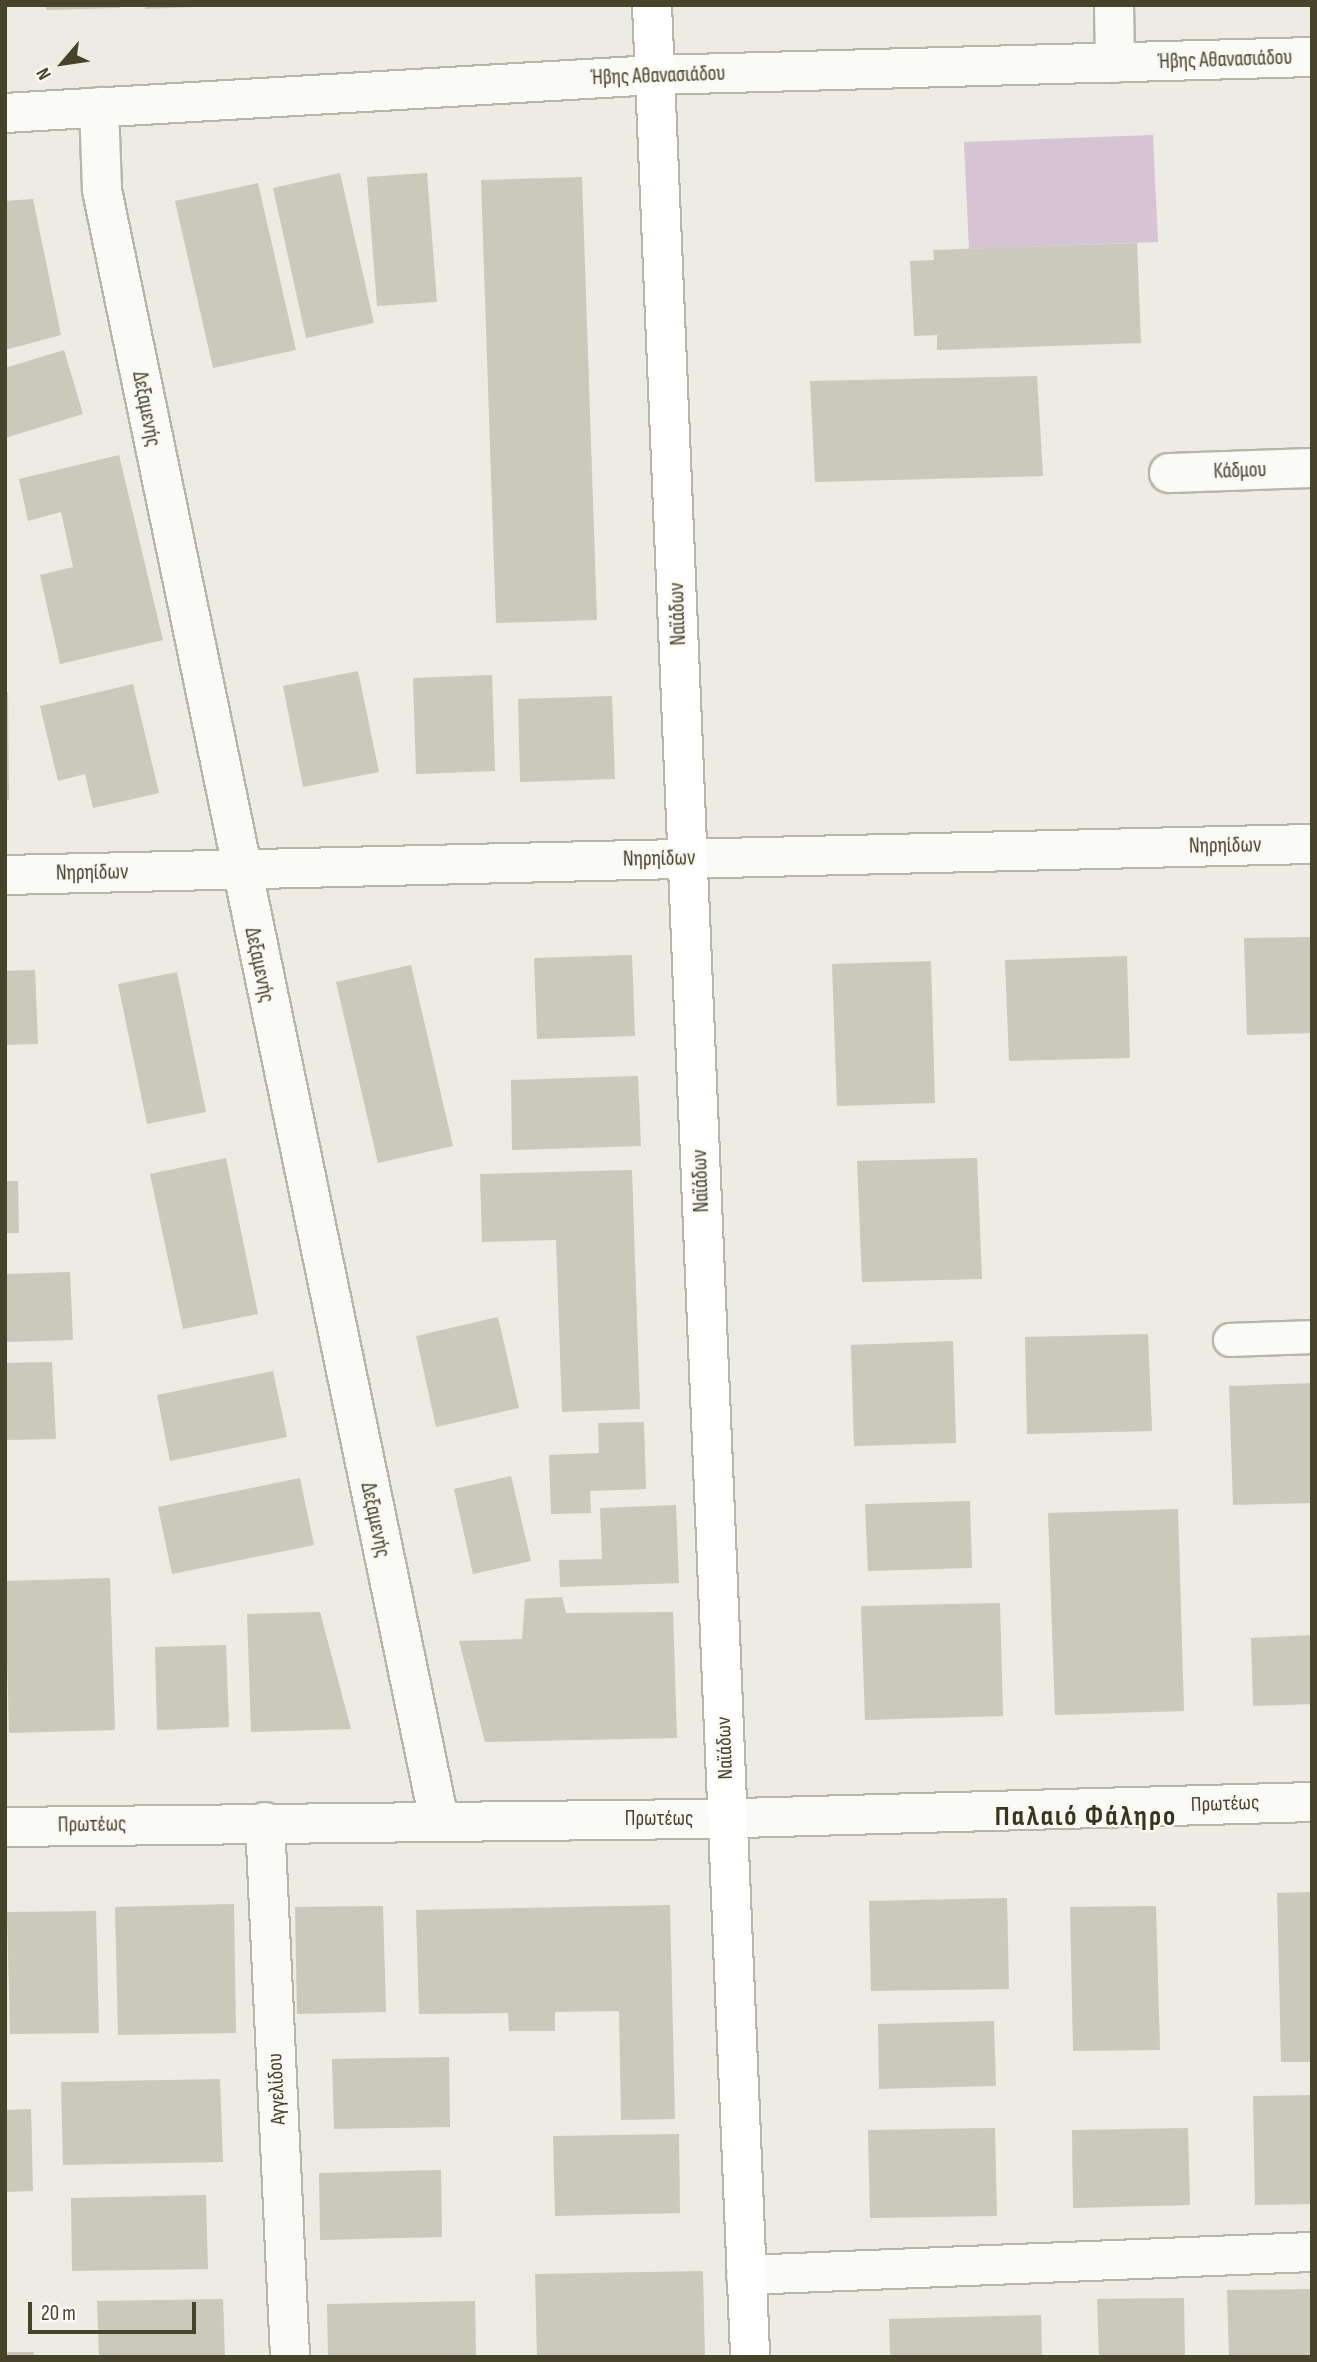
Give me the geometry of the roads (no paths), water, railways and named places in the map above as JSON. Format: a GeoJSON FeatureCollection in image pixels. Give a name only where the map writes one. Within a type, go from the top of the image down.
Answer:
{"type":"FeatureCollection","features":[{"type":"Feature","properties":{"kind":"street","name":"Ναϊάδων"},"geometry":{"type":"LineString","coordinates":[[652,5],[750,2357]]}},
{"type":"Feature","properties":{"kind":"street"},"geometry":{"type":"LineString","coordinates":[[1114,5],[1115,63]]}},
{"type":"Feature","properties":{"kind":"street","name":"Ήβης Αθανασιάδου"},"geometry":{"type":"LineString","coordinates":[[5,113],[656,75],[1312,57]]}},
{"type":"Feature","properties":{"kind":"street","name":"Δεξαμενής"},"geometry":{"type":"LineString","coordinates":[[99,107],[102,190],[239,869],[439,1820]]}},
{"type":"Feature","properties":{"kind":"street","name":"Κάδμου"},"geometry":{"type":"LineString","coordinates":[[1169,474],[1312,468]]}},
{"type":"Feature","properties":{"kind":"street","name":"Νηρηίδων"},"geometry":{"type":"LineString","coordinates":[[5,875],[1312,844]]}},
{"type":"Feature","properties":{"kind":"street","name":"Πρωτέως"},"geometry":{"type":"LineString","coordinates":[[5,1827],[727,1818],[1312,1802]]}},
{"type":"Feature","properties":{"kind":"street","name":"Αγγελίδου"},"geometry":{"type":"LineString","coordinates":[[265,1822],[290,2357]]}},
{"type":"Feature","properties":{"kind":"street"},"geometry":{"type":"LineString","coordinates":[[746,2275],[1312,2252]]}},
{"type":"Feature","properties":{"kind":"lane"},"geometry":{"type":"LineString","coordinates":[[1230,1340],[1312,1336]]}},
{"type":"Feature","properties":{"kind":"district","name":"Παλαιό Φάληρο"},"geometry":{"type":"Point","coordinates":[1086,1817]}}]}
